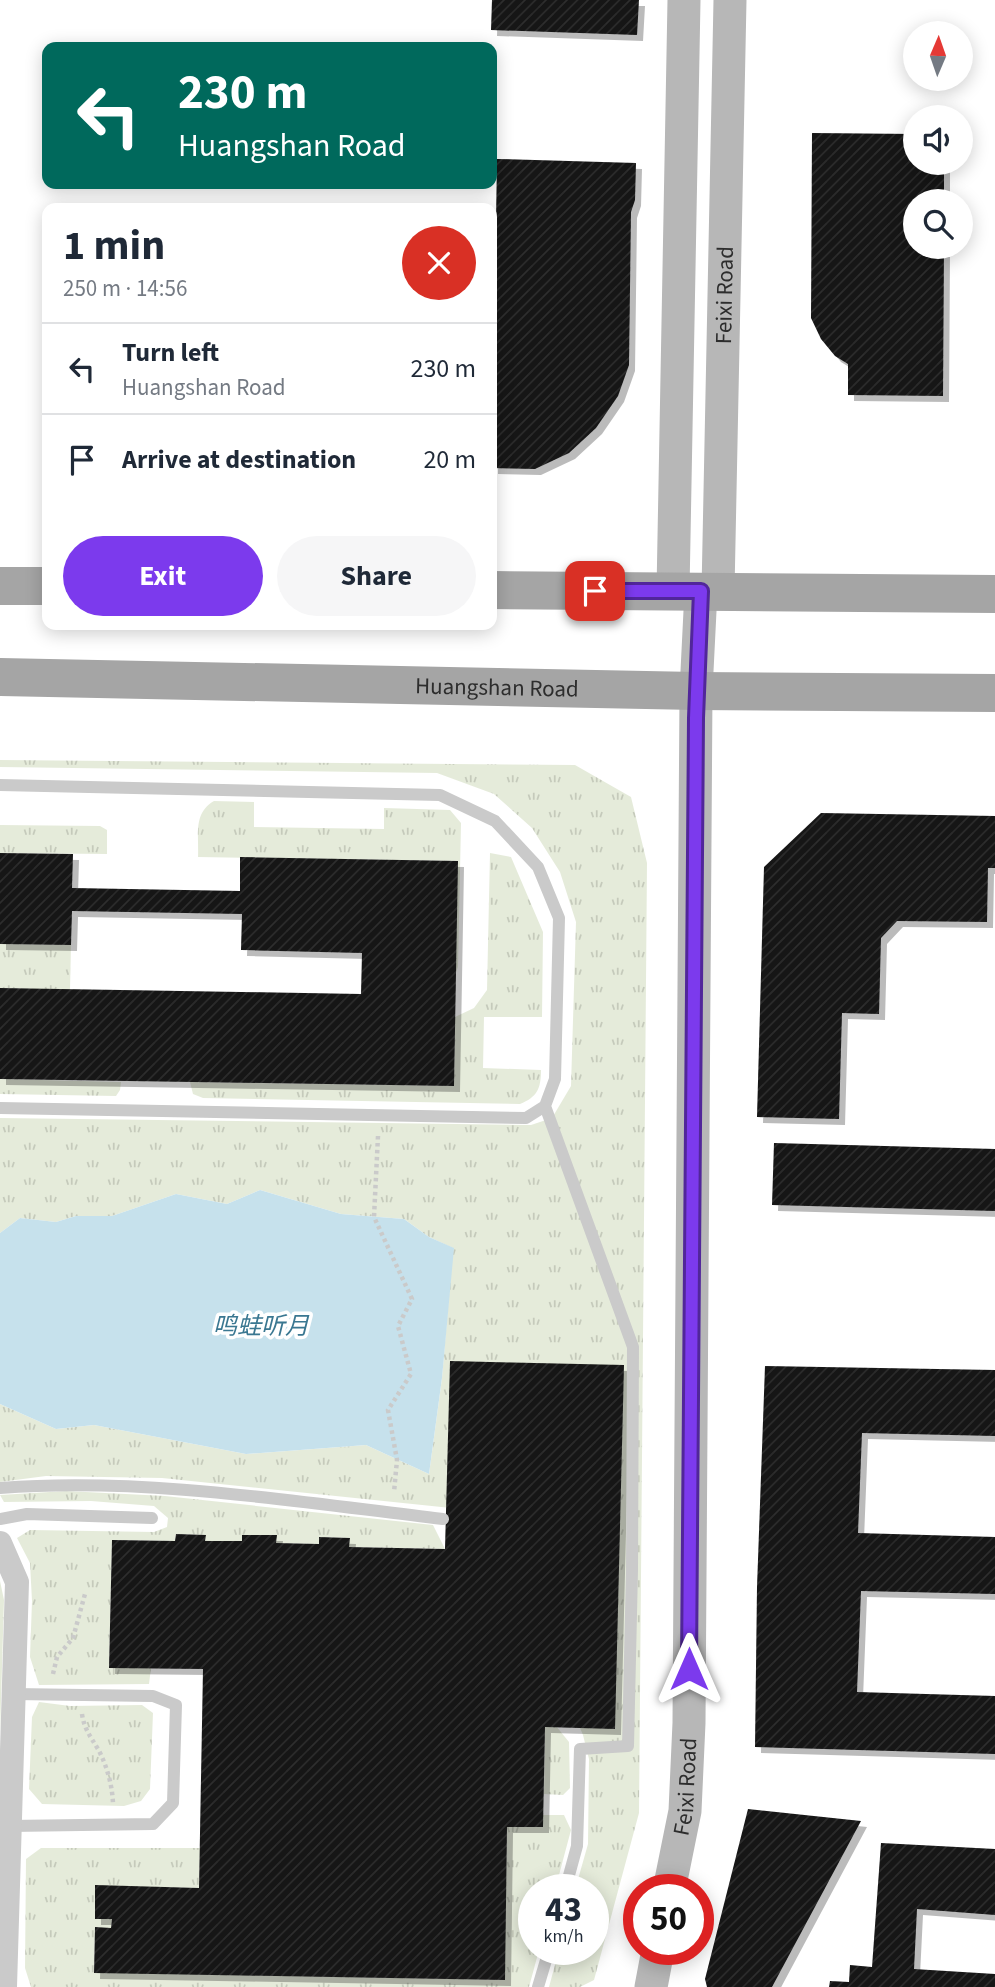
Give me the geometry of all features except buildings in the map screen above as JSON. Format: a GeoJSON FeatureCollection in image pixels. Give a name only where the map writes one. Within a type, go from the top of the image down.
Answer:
{"type":"FeatureCollection","features":[{"type":"Feature","properties":{"kind":"main road","name":"Feixi Road"},"geometry":{"type":"LineString","coordinates":[[673,1874],[685,1811],[689,1723],[697,591],[684,0]]}},
{"type":"Feature","properties":{"kind":"main road","name":"Feixi Road"},"geometry":{"type":"LineString","coordinates":[[697,591],[730,0]]}},
{"type":"Feature","properties":{"kind":"main road"},"geometry":{"type":"LineString","coordinates":[[0,586],[42,586]]}},
{"type":"Feature","properties":{"kind":"main road"},"geometry":{"type":"LineString","coordinates":[[497,590],[995,594]]}},
{"type":"Feature","properties":{"kind":"main road","name":"Huangshan Road"},"geometry":{"type":"LineString","coordinates":[[0,677],[696,691],[995,693]]}},
{"type":"Feature","properties":{"kind":"main road"},"geometry":{"type":"LineString","coordinates":[[651,1987],[655,1965]]}},
{"type":"Feature","properties":{"kind":"street"},"geometry":{"type":"LineString","coordinates":[[0,1543],[17,1582],[10,1826],[4,1910],[5,1987]]}},
{"type":"Feature","properties":{"kind":"lane"},"geometry":{"type":"LineString","coordinates":[[0,785],[440,795],[495,821],[538,867],[559,918],[555,1079],[545,1106],[526,1118],[0,1108]]}},
{"type":"Feature","properties":{"kind":"lane"},"geometry":{"type":"LineString","coordinates":[[545,1106],[633,1348],[628,1746],[580,1749],[577,1846],[569,1874]]}},
{"type":"Feature","properties":{"kind":"lane"},"geometry":{"type":"LineString","coordinates":[[0,1488],[44,1485],[156,1487],[443,1519]]}},
{"type":"Feature","properties":{"kind":"lane"},"geometry":{"type":"LineString","coordinates":[[0,1518],[27,1514],[152,1518]]}},
{"type":"Feature","properties":{"kind":"lane"},"geometry":{"type":"LineString","coordinates":[[10,1826],[153,1824],[173,1803],[176,1705],[153,1696],[14,1694]]}},
{"type":"Feature","properties":{"kind":"lane"},"geometry":{"type":"LineString","coordinates":[[538,1987],[545,1965]]}},
{"type":"Feature","properties":{"kind":"path"},"geometry":{"type":"LineString","coordinates":[[379,1114],[374,1217],[412,1299],[398,1326],[411,1374],[388,1409],[397,1460],[392,1513]]}},
{"type":"Feature","properties":{"kind":"path"},"geometry":{"type":"LineString","coordinates":[[48,1695],[57,1657],[73,1638],[85,1594]]}},
{"type":"Feature","properties":{"kind":"path"},"geometry":{"type":"LineString","coordinates":[[80,1696],[83,1727],[99,1751],[112,1784],[112,1825]]}},
{"type":"Feature","properties":{"kind":"green space"},"geometry":{"type":"Polygon","coordinates":[[[0,760],[575,765],[631,797],[647,863],[639,1813],[609,1924],[609,1874],[580,1874],[588,1844],[589,1759],[583,1735],[503,1548],[451,1508],[162,1478],[46,1476],[0,1482],[0,1404],[56,1429],[94,1425],[246,1454],[366,1445],[429,1474],[442,1378],[453,1248],[429,1237],[404,1219],[341,1214],[260,1190],[227,1204],[176,1194],[112,1216],[76,1216],[56,1222],[20,1218],[0,1233],[0,1118],[531,1125],[552,1118],[571,1086],[576,922],[560,872],[532,828],[494,794],[437,773],[0,767],[0,760]]]}},
{"type":"Feature","properties":{"kind":"green space"},"geometry":{"type":"Polygon","coordinates":[[[214,801],[254,802],[254,827],[384,829],[384,808],[450,810],[461,823],[456,972],[457,861],[198,857],[200,818],[207,806],[214,801]]]}},
{"type":"Feature","properties":{"kind":"green space"},"geometry":{"type":"Polygon","coordinates":[[[0,825],[100,826],[107,830],[107,854],[0,853],[0,825]]]}},
{"type":"Feature","properties":{"kind":"green space"},"geometry":{"type":"Polygon","coordinates":[[[490,853],[511,857],[543,932],[542,1017],[484,1017],[483,1068],[541,1070],[539,1087],[534,1095],[520,1104],[203,1098],[193,1094],[190,1082],[454,1086],[455,1017],[474,1008],[487,990],[490,853]]]}},
{"type":"Feature","properties":{"kind":"green space"},"geometry":{"type":"Polygon","coordinates":[[[0,944],[71,945],[70,990],[0,988],[0,944]]]}},
{"type":"Feature","properties":{"kind":"green space"},"geometry":{"type":"Polygon","coordinates":[[[0,1079],[121,1082],[116,1096],[0,1094],[0,1079]]]}},
{"type":"Feature","properties":{"kind":"green space"},"geometry":{"type":"Polygon","coordinates":[[[66,1491],[165,1496],[433,1525],[445,1549],[349,1547],[349,1538],[319,1537],[319,1544],[276,1543],[276,1535],[242,1535],[242,1541],[205,1541],[205,1535],[176,1534],[175,1541],[112,1540],[109,1667],[151,1668],[149,1684],[39,1685],[30,1657],[30,1563],[17,1538],[30,1530],[154,1532],[167,1527],[168,1518],[154,1506],[91,1501],[4,1502],[0,1495],[66,1491]]]}},
{"type":"Feature","properties":{"kind":"green space"},"geometry":{"type":"Polygon","coordinates":[[[0,1581],[4,1600],[0,1734],[0,1581]]]}},
{"type":"Feature","properties":{"kind":"green space"},"geometry":{"type":"Polygon","coordinates":[[[39,1702],[70,1706],[142,1705],[153,1713],[150,1789],[141,1801],[124,1806],[42,1804],[29,1789],[32,1717],[39,1702]]]}},
{"type":"Feature","properties":{"kind":"green space"},"geometry":{"type":"Polygon","coordinates":[[[556,1726],[569,1742],[570,1788],[563,1795],[544,1794],[545,1727],[556,1726]]]}},
{"type":"Feature","properties":{"kind":"green space"},"geometry":{"type":"Polygon","coordinates":[[[543,1815],[564,1815],[571,1830],[559,1874],[518,1874],[518,1965],[535,1965],[529,1987],[31,1987],[25,1968],[26,1859],[41,1848],[200,1848],[199,1888],[95,1886],[95,1918],[112,1919],[111,1928],[95,1928],[94,1972],[504,1980],[507,1827],[543,1827],[543,1815]]]}},
{"type":"Feature","properties":{"kind":"green space"},"geometry":{"type":"Polygon","coordinates":[[[555,1965],[598,1965],[594,1980],[580,1987],[549,1987],[555,1965]]]}},
{"type":"Feature","properties":{"kind":"water","name":"鸣蛙听月"},"geometry":{"type":"Polygon","coordinates":[[[260,1190],[341,1214],[404,1219],[429,1237],[454,1248],[442,1378],[429,1474],[366,1445],[246,1454],[94,1425],[56,1429],[0,1404],[0,1233],[20,1218],[56,1222],[76,1216],[112,1216],[176,1194],[227,1204],[260,1190]]]}},
{"type":"Feature","properties":{"kind":"route"},"geometry":{"type":"LineString","coordinates":[[595,591],[701,591],[696,691],[689,1669]]}}]}
